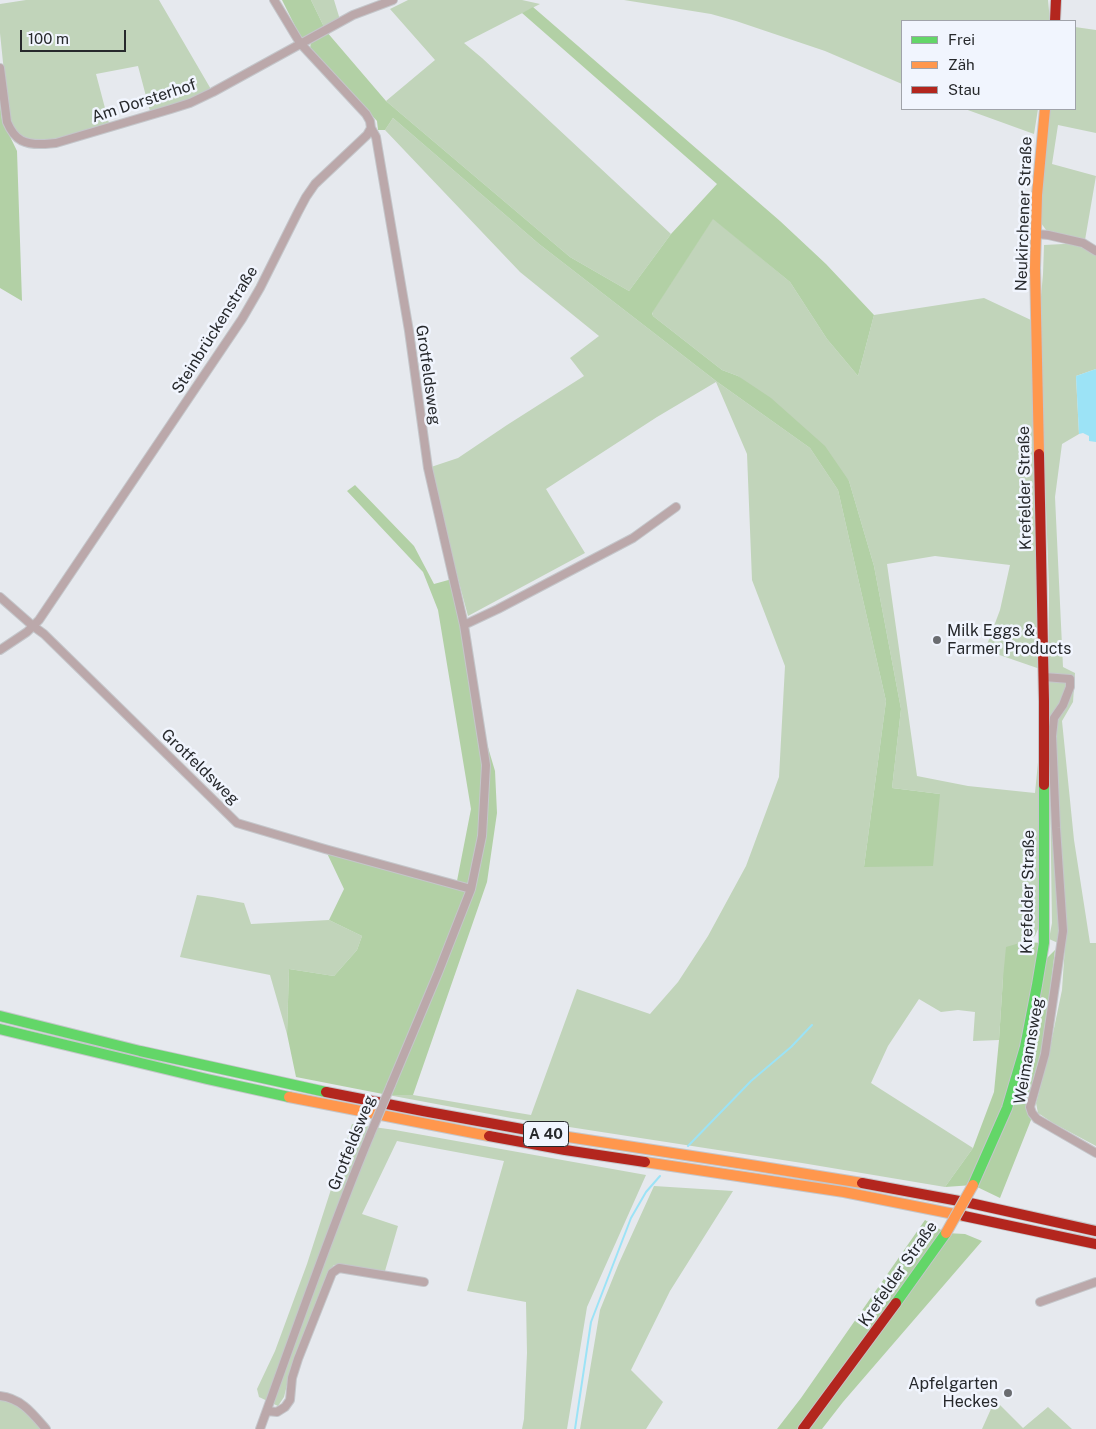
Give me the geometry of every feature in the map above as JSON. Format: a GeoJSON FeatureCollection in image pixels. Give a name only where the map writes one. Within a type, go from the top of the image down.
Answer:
{"type":"FeatureCollection","features":[{"type":"Feature","properties":{"kind":"main road"},"geometry":{"type":"LineString","coordinates":[[1055,20],[1056,0]]}},
{"type":"Feature","properties":{"kind":"main road","name":"Neukirchener Straße"},"geometry":{"type":"LineString","coordinates":[[1036,321],[1035,268],[1038,176],[1045,110]]}},
{"type":"Feature","properties":{"kind":"main road","name":"Krefelder Straße"},"geometry":{"type":"LineString","coordinates":[[803,1429],[946,1233],[973,1185],[1006,1109],[1021,1062],[1044,943],[1044,677],[1036,321]]}},
{"type":"Feature","properties":{"kind":"main road","name":"A 40"},"geometry":{"type":"LineString","coordinates":[[0,1016],[211,1068],[456,1118],[569,1138],[844,1180],[951,1200],[1096,1231]]}},
{"type":"Feature","properties":{"kind":"main road","name":"A 40"},"geometry":{"type":"LineString","coordinates":[[0,1029],[207,1079],[451,1130],[565,1150],[844,1192],[932,1208],[1096,1244]]}},
{"type":"Feature","properties":{"kind":"street"},"geometry":{"type":"LineString","coordinates":[[274,0],[300,43],[366,114],[371,128]]}},
{"type":"Feature","properties":{"kind":"street","name":"Am Dorsterhof"},"geometry":{"type":"LineString","coordinates":[[0,68],[7,122],[10,129],[24,143],[34,145],[45,144],[190,103],[353,15],[393,0]]}},
{"type":"Feature","properties":{"kind":"street","name":"Grotfeldsweg"},"geometry":{"type":"LineString","coordinates":[[260,1429],[323,1253],[471,889],[482,836],[486,765],[464,625],[428,468],[408,331],[376,137],[371,128]]}},
{"type":"Feature","properties":{"kind":"street","name":"Steinbrückenstraße"},"geometry":{"type":"LineString","coordinates":[[0,650],[33,626],[50,604],[242,318],[260,288],[306,197],[315,184],[367,135],[371,128]]}},
{"type":"Feature","properties":{"kind":"street"},"geometry":{"type":"LineString","coordinates":[[1036,234],[1083,243],[1096,251]]}},
{"type":"Feature","properties":{"kind":"street"},"geometry":{"type":"LineString","coordinates":[[464,625],[633,538],[676,508]]}},
{"type":"Feature","properties":{"kind":"street","name":"Grotfeldsweg"},"geometry":{"type":"LineString","coordinates":[[0,597],[44,634],[237,823],[471,889]]}},
{"type":"Feature","properties":{"kind":"street","name":"Weimannsweg"},"geometry":{"type":"LineString","coordinates":[[1044,677],[1070,679],[1070,687],[1063,705],[1054,718],[1052,736],[1063,931],[1045,1054],[1030,1107],[1037,1119],[1096,1153]]}},
{"type":"Feature","properties":{"kind":"street"},"geometry":{"type":"LineString","coordinates":[[267,1411],[277,1412],[290,1400],[292,1378],[298,1359],[332,1273],[340,1268],[424,1282]]}},
{"type":"Feature","properties":{"kind":"street"},"geometry":{"type":"LineString","coordinates":[[1040,1302],[1096,1282]]}},
{"type":"Feature","properties":{"kind":"street"},"geometry":{"type":"LineString","coordinates":[[0,1396],[18,1401],[46,1429]]}},
{"type":"Feature","properties":{"kind":"green space"},"geometry":{"type":"Polygon","coordinates":[[[26,0],[159,0],[212,91],[151,115],[138,66],[96,74],[110,127],[56,143],[24,143],[9,121],[0,33],[0,4],[26,0]]]}},
{"type":"Feature","properties":{"kind":"green space"},"geometry":{"type":"Polygon","coordinates":[[[282,0],[311,0],[325,29],[302,40],[282,0]]]}},
{"type":"Feature","properties":{"kind":"green space"},"geometry":{"type":"Polygon","coordinates":[[[311,0],[334,0],[341,23],[326,31],[311,0]]]}},
{"type":"Feature","properties":{"kind":"green space"},"geometry":{"type":"Polygon","coordinates":[[[408,0],[522,0],[540,4],[464,43],[671,234],[629,291],[570,257],[386,101],[435,60],[390,9],[408,0]]]}},
{"type":"Feature","properties":{"kind":"green space"},"geometry":{"type":"Polygon","coordinates":[[[624,0],[1048,0],[1050,20],[901,20],[901,84],[825,51],[711,14],[624,0]]]}},
{"type":"Feature","properties":{"kind":"green space"},"geometry":{"type":"Polygon","coordinates":[[[533,7],[780,221],[826,264],[874,315],[858,376],[827,339],[790,282],[713,219],[652,313],[653,316],[722,370],[738,376],[771,398],[825,446],[849,481],[874,566],[901,709],[892,788],[940,794],[933,866],[864,867],[886,701],[838,490],[810,448],[716,381],[539,244],[393,118],[385,130],[378,130],[377,121],[310,49],[311,41],[326,31],[386,101],[570,257],[629,291],[671,234],[717,184],[522,13],[533,7]]]}},
{"type":"Feature","properties":{"kind":"green space"},"geometry":{"type":"Polygon","coordinates":[[[1076,27],[1096,30],[1096,133],[1058,125],[1052,164],[1096,176],[1085,240],[1046,230],[1041,223],[1050,110],[1076,110],[1076,27]]]}},
{"type":"Feature","properties":{"kind":"green space"},"geometry":{"type":"Polygon","coordinates":[[[0,103],[2,120],[17,151],[22,301],[0,288],[0,103]]]}},
{"type":"Feature","properties":{"kind":"green space"},"geometry":{"type":"Polygon","coordinates":[[[968,110],[1038,110],[1034,134],[968,110]]]}},
{"type":"Feature","properties":{"kind":"green space"},"geometry":{"type":"Polygon","coordinates":[[[393,118],[539,244],[716,381],[810,448],[838,490],[886,701],[864,867],[940,794],[892,788],[901,709],[874,566],[849,481],[738,376],[722,370],[653,316],[652,312],[713,218],[790,282],[827,339],[858,376],[874,315],[984,298],[1031,320],[1043,670],[985,650],[1000,610],[1010,565],[935,556],[887,564],[917,776],[968,786],[1035,793],[1044,701],[1044,853],[1038,903],[1038,929],[1035,936],[1023,942],[1003,978],[999,1040],[973,1041],[975,1012],[958,1010],[941,1012],[919,999],[888,1046],[871,1083],[973,1148],[945,1187],[511,1118],[388,1095],[413,1095],[531,1115],[577,989],[650,1014],[678,982],[708,936],[746,866],[779,777],[785,666],[752,580],[747,454],[716,382],[657,417],[546,489],[585,553],[468,616],[447,538],[431,467],[458,458],[584,376],[570,358],[599,336],[520,272],[385,130],[393,118]]]}},
{"type":"Feature","properties":{"kind":"green space"},"geometry":{"type":"Polygon","coordinates":[[[1083,243],[1096,252],[1096,369],[1076,376],[1079,434],[1062,444],[1055,497],[1063,667],[1075,673],[1073,702],[1062,721],[1074,840],[1090,943],[1096,943],[1096,1146],[1038,1113],[1036,1103],[1047,1062],[1062,990],[1065,946],[1049,939],[1052,923],[1049,588],[1039,319],[1044,245],[1083,243]]]}},
{"type":"Feature","properties":{"kind":"green space"},"geometry":{"type":"Polygon","coordinates":[[[355,485],[414,546],[434,584],[452,579],[479,727],[487,744],[495,771],[497,813],[487,882],[413,1095],[388,1095],[296,1077],[287,1034],[289,969],[334,976],[357,950],[362,936],[329,920],[344,889],[325,849],[456,886],[471,809],[438,610],[423,572],[347,491],[355,485]]]}},
{"type":"Feature","properties":{"kind":"green space"},"geometry":{"type":"Polygon","coordinates":[[[197,895],[244,903],[251,924],[329,920],[362,936],[357,950],[334,976],[289,969],[287,1034],[270,975],[180,957],[197,895]]]}},
{"type":"Feature","properties":{"kind":"green space"},"geometry":{"type":"Polygon","coordinates":[[[1023,942],[1044,943],[1042,963],[1055,950],[1042,1058],[1028,1104],[1031,1120],[1000,1198],[973,1185],[945,1187],[973,1148],[994,1092],[1006,947],[1023,942]]]}},
{"type":"Feature","properties":{"kind":"green space"},"geometry":{"type":"Polygon","coordinates":[[[352,1124],[646,1175],[587,1307],[567,1429],[522,1429],[527,1353],[526,1302],[467,1291],[504,1161],[397,1141],[362,1214],[398,1226],[385,1271],[334,1265],[326,1276],[291,1369],[284,1397],[278,1406],[259,1397],[257,1389],[275,1351],[307,1264],[352,1124]]]}},
{"type":"Feature","properties":{"kind":"green space"},"geometry":{"type":"Polygon","coordinates":[[[654,1186],[733,1191],[670,1291],[631,1370],[663,1402],[646,1429],[580,1429],[600,1310],[654,1186]]]}},
{"type":"Feature","properties":{"kind":"green space"},"geometry":{"type":"Polygon","coordinates":[[[925,1220],[946,1233],[965,1234],[982,1241],[843,1402],[822,1429],[777,1429],[801,1398],[925,1220]]]}},
{"type":"Feature","properties":{"kind":"green space"},"geometry":{"type":"Polygon","coordinates":[[[0,1398],[16,1402],[43,1429],[0,1429],[0,1398]]]}},
{"type":"Feature","properties":{"kind":"green space"},"geometry":{"type":"Polygon","coordinates":[[[995,1400],[1023,1428],[1048,1407],[1072,1429],[982,1429],[995,1400]]]}},
{"type":"Feature","properties":{"kind":"water"},"geometry":{"type":"Polygon","coordinates":[[[1096,369],[1096,442],[1089,441],[1089,436],[1083,433],[1079,434],[1076,376],[1096,369]]]}},
{"type":"Feature","properties":{"kind":"waterway"},"geometry":{"type":"LineString","coordinates":[[688,1146],[751,1081],[791,1047],[812,1025]]}},
{"type":"Feature","properties":{"kind":"waterway"},"geometry":{"type":"LineString","coordinates":[[575,1429],[591,1322],[631,1218],[646,1192],[660,1176]]}},
{"type":"Feature","properties":{"kind":"traffic: fast"},"geometry":{"type":"LineString","coordinates":[[973,1185],[1007,1108],[1025,1047],[1037,985],[1044,943],[1044,785]]}},
{"type":"Feature","properties":{"kind":"traffic: fast"},"geometry":{"type":"LineString","coordinates":[[0,1016],[140,1051],[326,1092]]}},
{"type":"Feature","properties":{"kind":"traffic: fast"},"geometry":{"type":"LineString","coordinates":[[0,1029],[289,1097]]}},
{"type":"Feature","properties":{"kind":"traffic: fast"},"geometry":{"type":"LineString","coordinates":[[896,1303],[946,1233]]}},
{"type":"Feature","properties":{"kind":"traffic: slow"},"geometry":{"type":"LineString","coordinates":[[1039,454],[1035,268],[1037,195],[1045,110]]}},
{"type":"Feature","properties":{"kind":"traffic: slow"},"geometry":{"type":"LineString","coordinates":[[289,1097],[489,1136]]}},
{"type":"Feature","properties":{"kind":"traffic: slow"},"geometry":{"type":"LineString","coordinates":[[555,1135],[862,1183]]}},
{"type":"Feature","properties":{"kind":"traffic: slow"},"geometry":{"type":"LineString","coordinates":[[645,1162],[844,1192],[964,1216]]}},
{"type":"Feature","properties":{"kind":"traffic: slow"},"geometry":{"type":"LineString","coordinates":[[946,1233],[973,1185]]}},
{"type":"Feature","properties":{"kind":"traffic: jam"},"geometry":{"type":"LineString","coordinates":[[1055,20],[1056,0]]}},
{"type":"Feature","properties":{"kind":"traffic: jam"},"geometry":{"type":"LineString","coordinates":[[1039,454],[1044,785]]}},
{"type":"Feature","properties":{"kind":"traffic: jam"},"geometry":{"type":"LineString","coordinates":[[326,1092],[555,1135]]}},
{"type":"Feature","properties":{"kind":"traffic: jam"},"geometry":{"type":"LineString","coordinates":[[489,1136],[645,1162]]}},
{"type":"Feature","properties":{"kind":"traffic: jam"},"geometry":{"type":"LineString","coordinates":[[862,1183],[970,1203],[1096,1231]]}},
{"type":"Feature","properties":{"kind":"traffic: jam"},"geometry":{"type":"LineString","coordinates":[[964,1216],[1096,1244]]}},
{"type":"Feature","properties":{"kind":"traffic: jam"},"geometry":{"type":"LineString","coordinates":[[803,1429],[896,1303]]}},
{"type":"Feature","properties":{"kind":"place","name":"Milk Eggs & Farmer Products"},"geometry":{"type":"Point","coordinates":[937,640]}},
{"type":"Feature","properties":{"kind":"place","name":"Apfelgarten Heckes"},"geometry":{"type":"Point","coordinates":[1008,1393]}}]}
